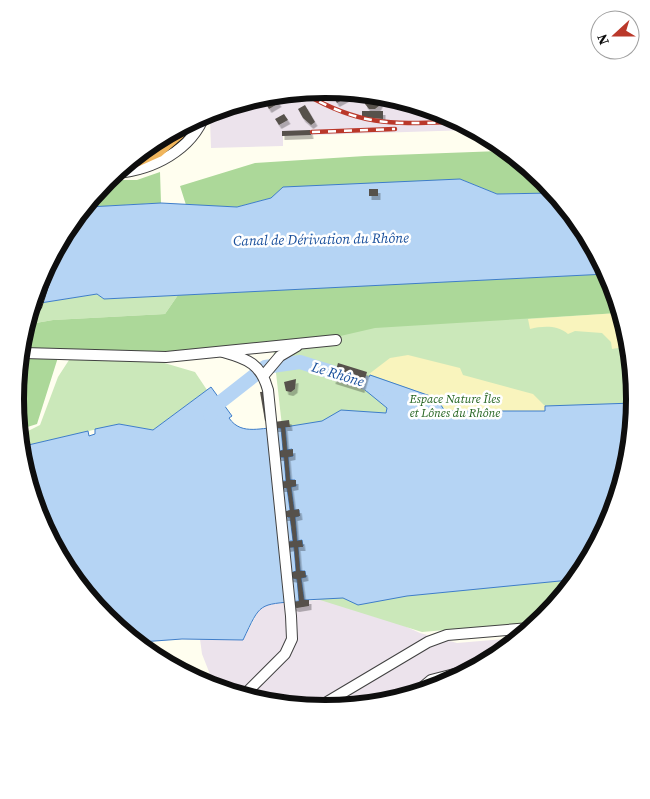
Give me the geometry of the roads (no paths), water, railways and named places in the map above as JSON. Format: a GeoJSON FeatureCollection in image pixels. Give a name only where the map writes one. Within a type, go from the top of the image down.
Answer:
{"type":"FeatureCollection","features":[{"type":"Feature","properties":{"kind":"street"},"geometry":{"type":"LineString","coordinates":[[129,171],[142,169],[170,156],[195,132],[198,126]]}},
{"type":"Feature","properties":{"kind":"street"},"geometry":{"type":"LineString","coordinates":[[27,353],[166,356],[336,340]]}},
{"type":"Feature","properties":{"kind":"street"},"geometry":{"type":"LineString","coordinates":[[264,375],[280,356],[300,344]]}},
{"type":"Feature","properties":{"kind":"street"},"geometry":{"type":"LineString","coordinates":[[223,352],[244,358],[264,375],[268,390],[291,616],[292,639],[285,654],[249,690]]}},
{"type":"Feature","properties":{"kind":"street"},"geometry":{"type":"LineString","coordinates":[[329,701],[428,642],[447,636],[520,629]]}},
{"type":"Feature","properties":{"kind":"street"},"geometry":{"type":"LineString","coordinates":[[428,683],[442,677]]}},
{"type":"Feature","properties":{"kind":"water","name":"Canal de Dérivation du Rhône"},"geometry":{"type":"Polygon","coordinates":[[[460,179],[497,194],[544,193],[575,232],[599,274],[104,299],[97,294],[40,303],[64,249],[94,207],[161,203],[237,207],[271,198],[283,187],[460,179]]]}},
{"type":"Feature","properties":{"kind":"water"},"geometry":{"type":"Polygon","coordinates":[[[370,375],[436,398],[445,411],[545,411],[545,406],[626,403],[624,439],[610,496],[595,533],[566,580],[407,596],[358,605],[343,598],[304,600],[301,578],[306,577],[305,571],[300,571],[298,547],[303,546],[302,540],[297,541],[295,517],[299,516],[299,510],[294,510],[291,487],[296,486],[295,480],[290,480],[288,457],[293,456],[292,449],[287,450],[285,427],[322,421],[341,410],[386,413],[387,408],[365,390],[370,375]]]}},
{"type":"Feature","properties":{"kind":"water"},"geometry":{"type":"Polygon","coordinates":[[[211,387],[232,416],[229,418],[234,424],[246,429],[281,428],[283,450],[280,451],[281,457],[284,457],[286,481],[283,481],[284,487],[287,488],[290,510],[287,512],[288,517],[290,517],[293,541],[290,541],[290,547],[294,547],[296,571],[293,572],[293,578],[297,579],[299,601],[275,603],[262,608],[254,618],[243,640],[182,639],[147,642],[112,613],[86,583],[64,550],[47,515],[34,477],[27,445],[88,431],[89,436],[95,434],[95,429],[119,424],[153,430],[211,387]]]}},
{"type":"Feature","properties":{"kind":"waterway","name":"Le Rhône"},"geometry":{"type":"LineString","coordinates":[[210,415],[214,407],[265,367],[300,362],[385,389]]}},
{"type":"Feature","properties":{"kind":"railway"},"geometry":{"type":"LineString","coordinates":[[314,99],[344,113],[362,118],[396,123],[443,122]]}},
{"type":"Feature","properties":{"kind":"railway"},"geometry":{"type":"LineString","coordinates":[[312,132],[395,129]]}},
{"type":"Feature","properties":{"kind":"park label","name":"Espace Nature Îles et Lônes du Rhône"},"geometry":{"type":"Point","coordinates":[455,406]}}]}
